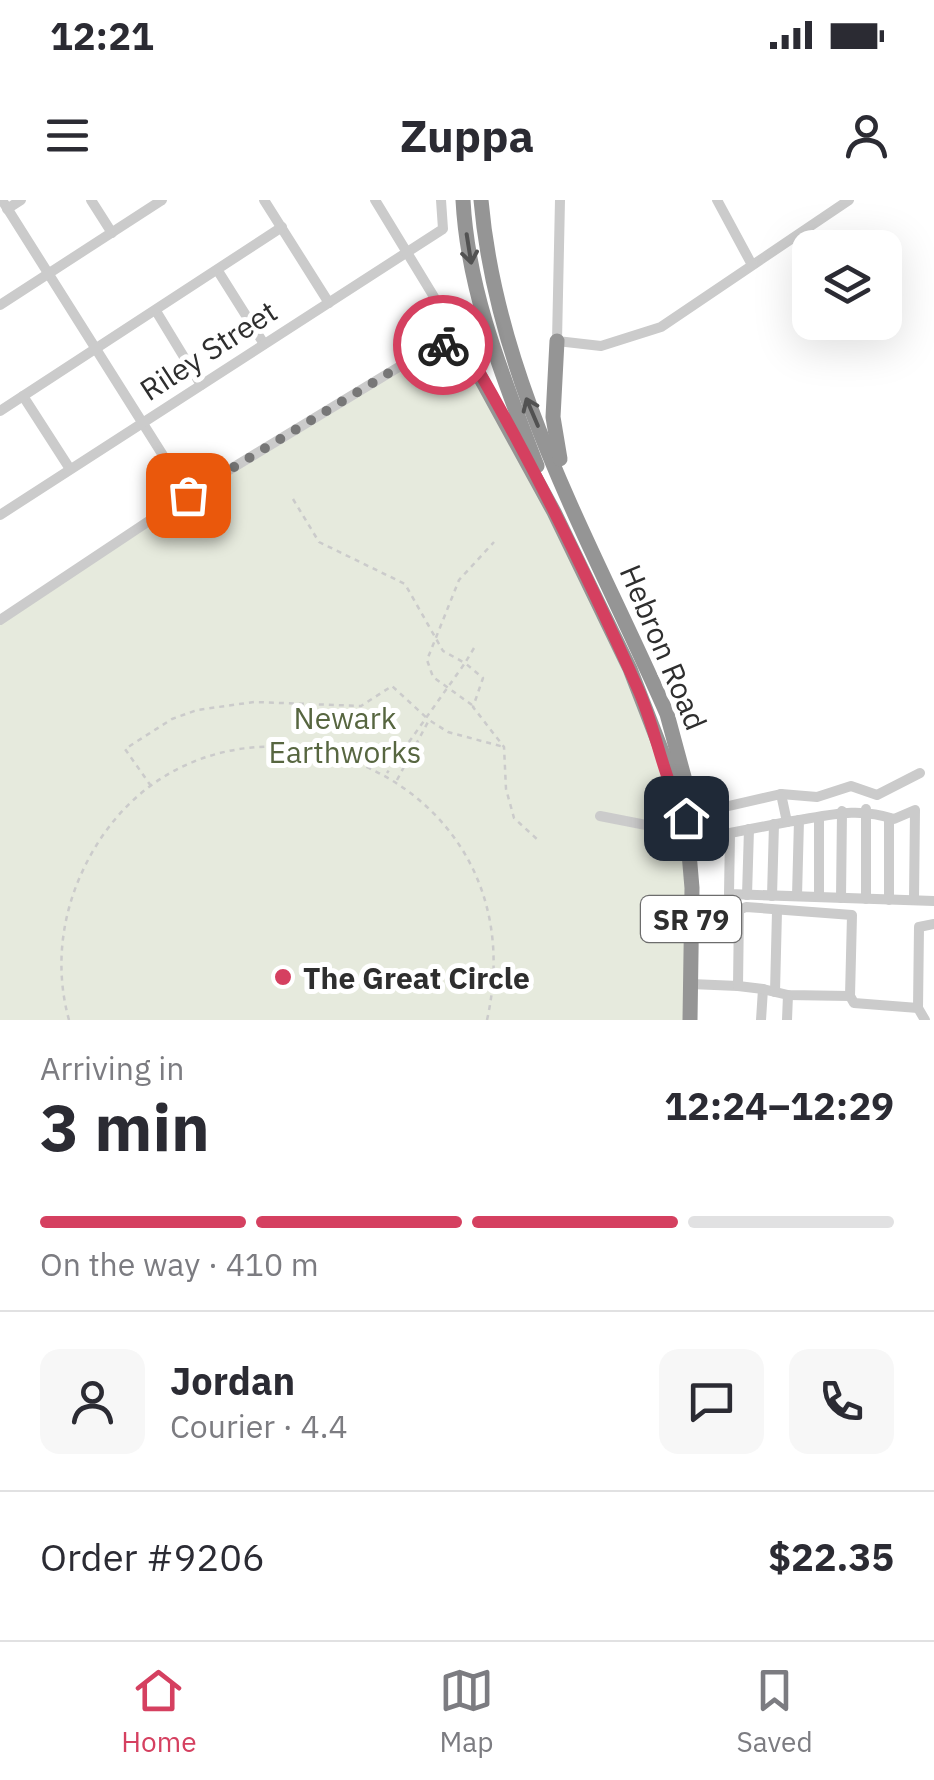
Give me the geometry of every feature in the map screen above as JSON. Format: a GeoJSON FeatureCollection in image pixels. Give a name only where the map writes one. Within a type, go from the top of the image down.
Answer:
{"type":"FeatureCollection","features":[{"type":"Feature","properties":{"kind":"highway","name":"SR 79"},"geometry":{"type":"LineString","coordinates":[[463,200],[475,283],[493,351],[554,512]]}},
{"type":"Feature","properties":{"kind":"highway","name":"SR 79"},"geometry":{"type":"LineString","coordinates":[[481,200],[492,283],[511,356],[571,501]]}},
{"type":"Feature","properties":{"kind":"highway"},"geometry":{"type":"LineString","coordinates":[[456,333],[554,512]]}},
{"type":"Feature","properties":{"kind":"highway"},"geometry":{"type":"LineString","coordinates":[[557,341],[553,417],[571,501]]}},
{"type":"Feature","properties":{"kind":"highway","name":"Hebron Road"},"geometry":{"type":"LineString","coordinates":[[571,501],[667,714],[690,798],[686,818],[692,888],[690,1020]]}},
{"type":"Feature","properties":{"kind":"highway","name":"Hebron Road"},"geometry":{"type":"LineString","coordinates":[[554,512],[643,699],[675,800],[686,818]]}},
{"type":"Feature","properties":{"kind":"street"},"geometry":{"type":"LineString","coordinates":[[21,200],[4,204],[188,495]]}},
{"type":"Feature","properties":{"kind":"street"},"geometry":{"type":"LineString","coordinates":[[91,200],[112,233]]}},
{"type":"Feature","properties":{"kind":"street"},"geometry":{"type":"LineString","coordinates":[[0,305],[162,200]]}},
{"type":"Feature","properties":{"kind":"street"},"geometry":{"type":"LineString","coordinates":[[264,200],[330,303]]}},
{"type":"Feature","properties":{"kind":"street"},"geometry":{"type":"LineString","coordinates":[[0,620],[188,495],[407,362],[445,344],[456,333],[375,200]]}},
{"type":"Feature","properties":{"kind":"street","name":"Riley Street"},"geometry":{"type":"LineString","coordinates":[[4,512],[444,229],[441,200]]}},
{"type":"Feature","properties":{"kind":"street"},"geometry":{"type":"LineString","coordinates":[[560,200],[557,341],[601,346],[661,327],[846,201]]}},
{"type":"Feature","properties":{"kind":"street"},"geometry":{"type":"LineString","coordinates":[[718,200],[750,263]]}},
{"type":"Feature","properties":{"kind":"street"},"geometry":{"type":"LineString","coordinates":[[0,411],[282,228]]}},
{"type":"Feature","properties":{"kind":"street"},"geometry":{"type":"LineString","coordinates":[[218,270],[264,344]]}},
{"type":"Feature","properties":{"kind":"street"},"geometry":{"type":"LineString","coordinates":[[156,311],[200,385]]}},
{"type":"Feature","properties":{"kind":"street"},"geometry":{"type":"LineString","coordinates":[[23,396],[70,469]]}},
{"type":"Feature","properties":{"kind":"street"},"geometry":{"type":"LineString","coordinates":[[0,499],[4,512]]}},
{"type":"Feature","properties":{"kind":"street"},"geometry":{"type":"LineString","coordinates":[[600,816],[646,824],[781,794],[817,797],[851,786],[877,795],[920,773]]}},
{"type":"Feature","properties":{"kind":"street"},"geometry":{"type":"LineString","coordinates":[[781,794],[793,821],[797,896]]}},
{"type":"Feature","properties":{"kind":"street"},"geometry":{"type":"LineString","coordinates":[[866,809],[866,899]]}},
{"type":"Feature","properties":{"kind":"street"},"geometry":{"type":"LineString","coordinates":[[914,900],[915,810],[890,818],[866,809],[842,811],[730,833],[729,894],[934,901]]}},
{"type":"Feature","properties":{"kind":"street"},"geometry":{"type":"LineString","coordinates":[[841,898],[842,811]]}},
{"type":"Feature","properties":{"kind":"street"},"geometry":{"type":"LineString","coordinates":[[819,817],[819,897]]}},
{"type":"Feature","properties":{"kind":"street"},"geometry":{"type":"LineString","coordinates":[[888,900],[890,818]]}},
{"type":"Feature","properties":{"kind":"street"},"geometry":{"type":"LineString","coordinates":[[772,896],[774,824]]}},
{"type":"Feature","properties":{"kind":"street"},"geometry":{"type":"LineString","coordinates":[[747,895],[749,829]]}},
{"type":"Feature","properties":{"kind":"street"},"geometry":{"type":"LineString","coordinates":[[738,986],[739,910],[852,916],[850,996]]}},
{"type":"Feature","properties":{"kind":"street"},"geometry":{"type":"LineString","coordinates":[[761,1020],[769,990],[777,911]]}},
{"type":"Feature","properties":{"kind":"street"},"geometry":{"type":"LineString","coordinates":[[925,1020],[918,1008],[919,927],[934,924]]}},
{"type":"Feature","properties":{"kind":"street"},"geometry":{"type":"LineString","coordinates":[[690,984],[738,986],[788,996],[850,996],[863,1006],[918,1008]]}},
{"type":"Feature","properties":{"kind":"street"},"geometry":{"type":"LineString","coordinates":[[787,1020],[788,996]]}},
{"type":"Feature","properties":{"kind":"path"},"geometry":{"type":"LineString","coordinates":[[292,498],[319,542],[405,584],[443,651],[483,678],[474,706]]}},
{"type":"Feature","properties":{"kind":"path"},"geometry":{"type":"LineString","coordinates":[[494,542],[458,580],[428,660],[433,677],[474,706],[504,747],[506,789],[514,818],[538,840]]}},
{"type":"Feature","properties":{"kind":"path"},"geometry":{"type":"LineString","coordinates":[[386,775],[474,648]]}},
{"type":"Feature","properties":{"kind":"path"},"geometry":{"type":"LineString","coordinates":[[152,787],[125,750],[172,718],[197,710],[254,702],[361,706],[392,686],[448,732],[504,747]]}},
{"type":"Feature","properties":{"kind":"path"},"geometry":{"type":"LineString","coordinates":[[396,781],[428,719]]}},
{"type":"Feature","properties":{"kind":"path"},"geometry":{"type":"LineString","coordinates":[[69,1020],[62,998],[60,950],[69,902],[88,858],[116,819],[152,787],[200,762],[267,746],[308,748],[348,758],[396,781],[444,824],[463,849],[484,892],[494,939],[494,987],[487,1020]]}},
{"type":"Feature","properties":{"kind":"green space","name":"Newark Earthworks"},"geometry":{"type":"Polygon","coordinates":[[[456,333],[554,512],[686,818],[690,1020],[0,1020],[0,620],[188,495],[456,333]]]}},
{"type":"Feature","properties":{"kind":"way so far"},"geometry":{"type":"LineString","coordinates":[[188,495],[407,362],[443,345]]}},
{"type":"Feature","properties":{"kind":"place","name":"The Great Circle"},"geometry":{"type":"Point","coordinates":[283,977]}},
{"type":"Feature","properties":{"kind":"route"},"geometry":{"type":"LineString","coordinates":[[443,345],[456,333],[554,512],[643,699],[675,800],[686,818]]}}]}
